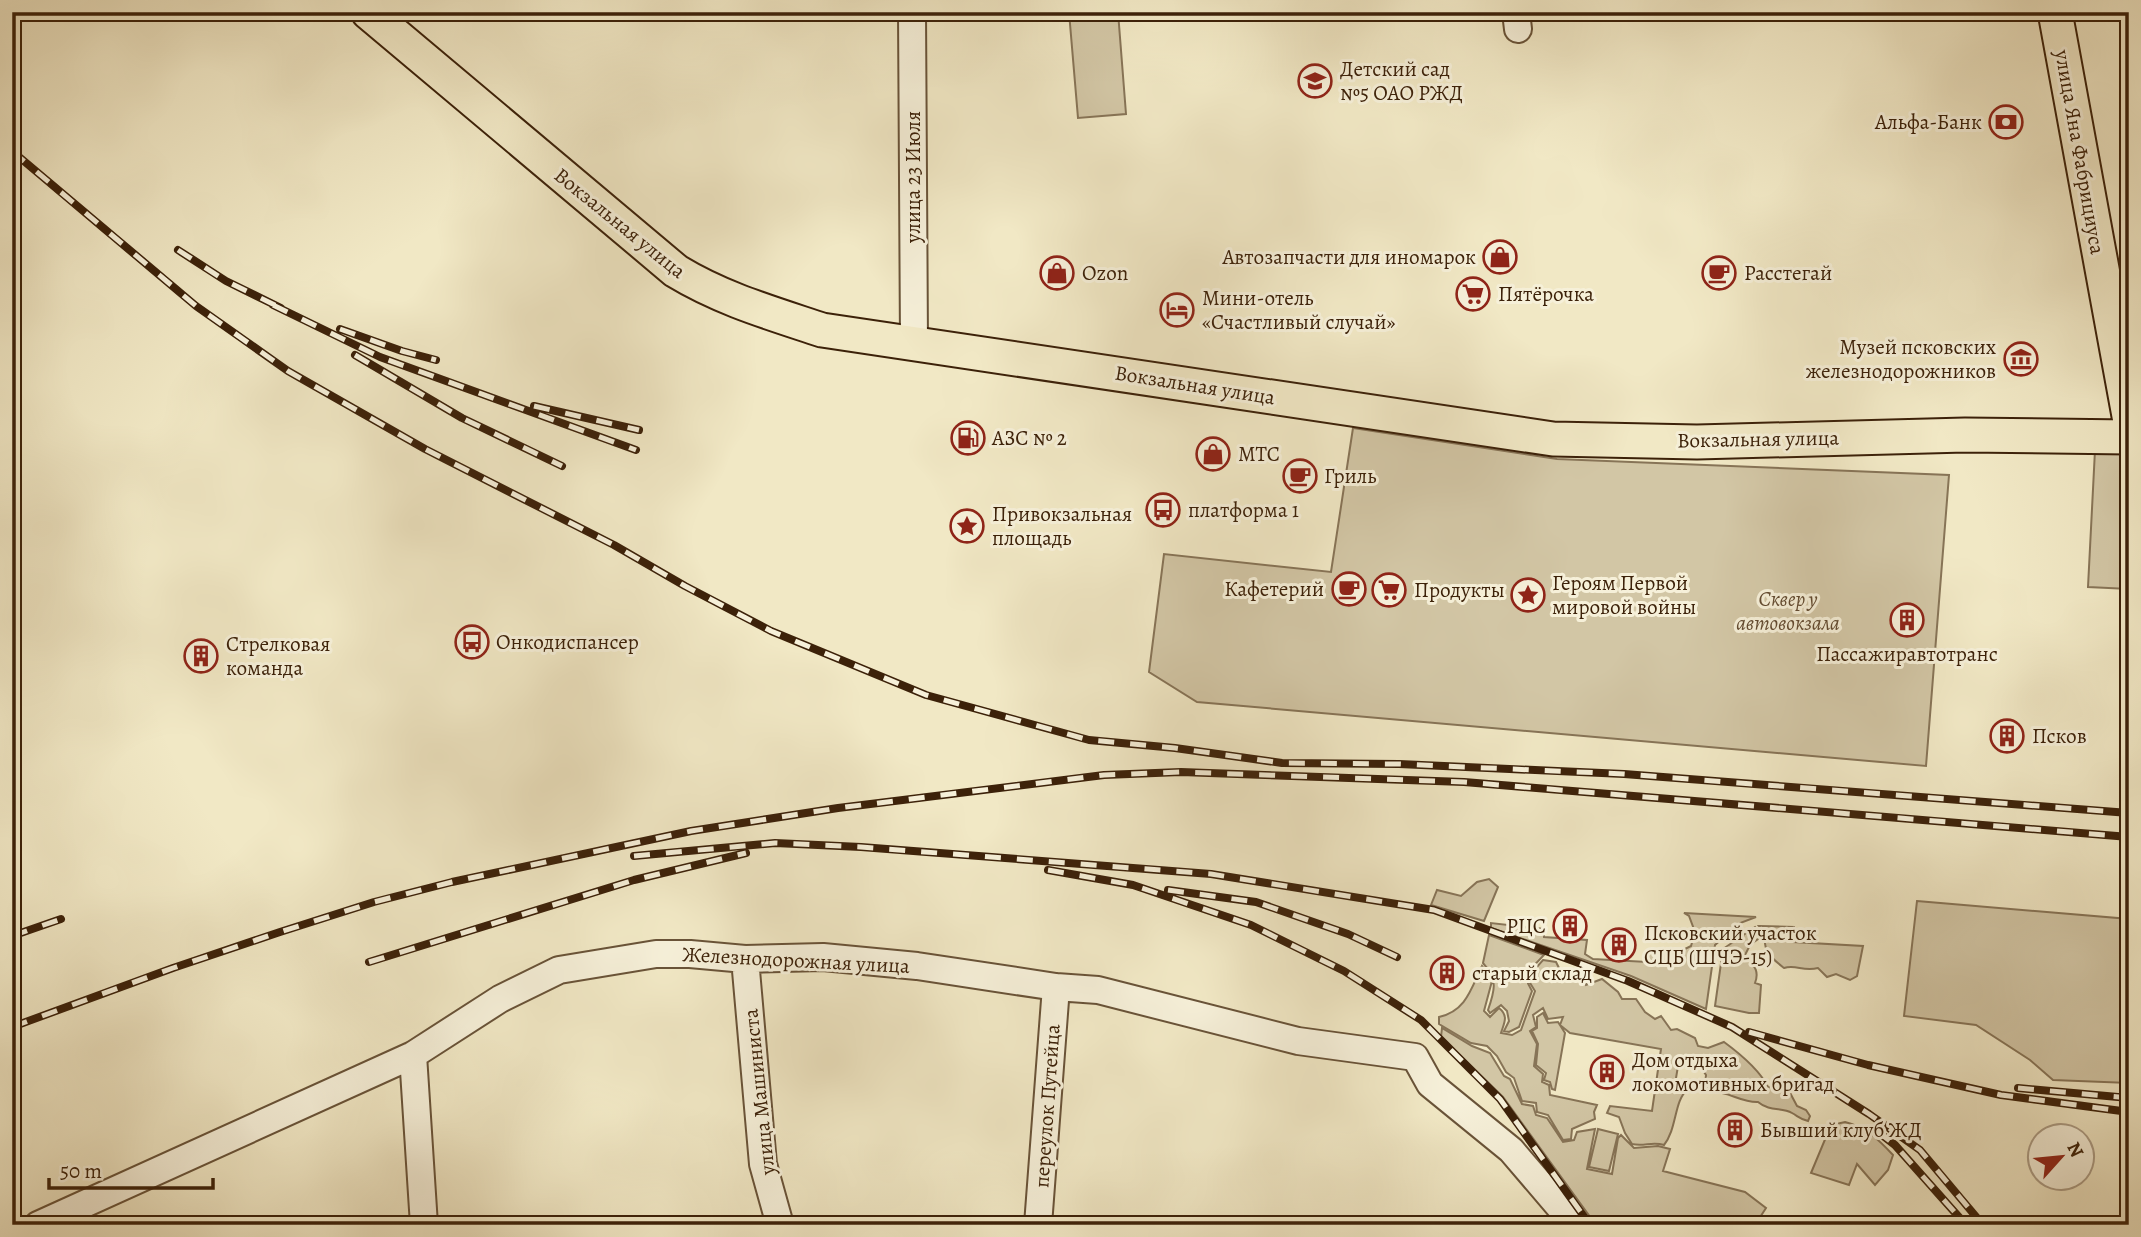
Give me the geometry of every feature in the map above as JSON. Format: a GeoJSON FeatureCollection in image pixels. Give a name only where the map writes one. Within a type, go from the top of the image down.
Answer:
{"type":"FeatureCollection","features":[{"type":"Feature","properties":{"kind":"main road","name":"Вокзальная улица"},"geometry":{"type":"LineString","coordinates":[[368,12],[684,276],[741,304],[822,330],[1553,439],[1697,442],[1965,435],[2129,437]]}},
{"type":"Feature","properties":{"kind":"main road","name":"улица Яна Фабрициуса"},"geometry":{"type":"LineString","coordinates":[[2056,12],[2129,416]]}},
{"type":"Feature","properties":{"kind":"street","name":"улица 23 Июля"},"geometry":{"type":"LineString","coordinates":[[912,12],[914,342]]}},
{"type":"Feature","properties":{"kind":"street","name":"Железнодорожная улица"},"geometry":{"type":"LineString","coordinates":[[38,1225],[413,1055],[500,999],[559,970],[656,954],[690,954],[745,959],[823,957],[917,966],[1056,987],[1098,990],[1298,1041],[1415,1057],[1430,1084],[1511,1150],[1575,1225]]}},
{"type":"Feature","properties":{"kind":"street","name":"улица Машиниста"},"geometry":{"type":"LineString","coordinates":[[745,959],[762,1164],[780,1225]]}},
{"type":"Feature","properties":{"kind":"street","name":"переулок Путейца"},"geometry":{"type":"LineString","coordinates":[[1038,1225],[1056,987]]}},
{"type":"Feature","properties":{"kind":"street"},"geometry":{"type":"LineString","coordinates":[[413,1055],[424,1225]]}},
{"type":"Feature","properties":{"kind":"green space"},"geometry":{"type":"Polygon","coordinates":[[[1069,12],[1118,12],[1126,114],[1078,118],[1069,12]]]}},
{"type":"Feature","properties":{"kind":"green space","name":"Сквер у автовокзала"},"geometry":{"type":"Polygon","coordinates":[[[1353,428],[1557,459],[1949,475],[1926,766],[1197,702],[1149,672],[1164,554],[1331,572],[1353,428]]]}},
{"type":"Feature","properties":{"kind":"green space"},"geometry":{"type":"Polygon","coordinates":[[[2095,450],[2129,451],[2129,589],[2088,587],[2095,450]]]}},
{"type":"Feature","properties":{"kind":"green space"},"geometry":{"type":"Polygon","coordinates":[[[1489,879],[1498,887],[1484,921],[1431,905],[1437,890],[1461,896],[1477,882],[1489,879]]]}},
{"type":"Feature","properties":{"kind":"green space"},"geometry":{"type":"Polygon","coordinates":[[[1917,901],[2129,919],[2129,1083],[2053,1080],[2030,1060],[1976,1025],[1904,1016],[1917,901]]]}},
{"type":"Feature","properties":{"kind":"green space"},"geometry":{"type":"Polygon","coordinates":[[[1684,913],[1756,917],[1740,923],[1715,945],[1706,1009],[1631,976],[1491,928],[1491,923],[1544,929],[1544,937],[1587,940],[1585,954],[1593,959],[1647,962],[1650,951],[1679,952],[1691,946],[1695,932],[1689,916],[1684,913]]]}},
{"type":"Feature","properties":{"kind":"green space"},"geometry":{"type":"Polygon","coordinates":[[[1759,926],[1794,927],[1793,942],[1863,946],[1857,976],[1850,980],[1836,974],[1827,977],[1818,968],[1784,968],[1768,954],[1765,933],[1759,926]]]}},
{"type":"Feature","properties":{"kind":"green space"},"geometry":{"type":"Polygon","coordinates":[[[1755,927],[1762,936],[1750,945],[1745,955],[1756,971],[1755,983],[1761,985],[1759,1013],[1715,1006],[1723,949],[1755,927]]]}},
{"type":"Feature","properties":{"kind":"green space"},"geometry":{"type":"Polygon","coordinates":[[[1489,935],[1544,955],[1524,976],[1532,991],[1519,1027],[1509,1032],[1504,1031],[1509,1021],[1507,1011],[1501,1005],[1490,1013],[1488,1010],[1494,985],[1483,963],[1489,935]]]}},
{"type":"Feature","properties":{"kind":"green space"},"geometry":{"type":"Polygon","coordinates":[[[1543,960],[1556,962],[1562,974],[1577,970],[1583,974],[1586,985],[1602,979],[1618,992],[1622,999],[1636,999],[1645,1012],[1655,1019],[1661,1016],[1671,1030],[1677,1029],[1695,1038],[1698,1046],[1708,1048],[1724,1042],[1755,1069],[1768,1087],[1788,1089],[1797,1106],[1806,1110],[1810,1116],[1808,1121],[1788,1111],[1767,1107],[1758,1102],[1709,1092],[1702,1069],[1678,1066],[1676,1078],[1684,1083],[1687,1090],[1680,1101],[1664,1145],[1632,1144],[1619,1117],[1607,1113],[1610,1106],[1652,1111],[1661,1049],[1570,1033],[1560,1025],[1563,1017],[1548,1019],[1543,1008],[1533,1015],[1536,1027],[1530,1031],[1537,1044],[1534,1066],[1543,1074],[1542,1082],[1549,1085],[1550,1095],[1597,1105],[1595,1119],[1572,1129],[1571,1139],[1563,1140],[1548,1115],[1537,1112],[1536,1103],[1522,1101],[1514,1078],[1506,1072],[1497,1056],[1487,1046],[1471,1043],[1439,1024],[1439,1017],[1456,1010],[1462,1004],[1482,966],[1492,981],[1484,1011],[1490,1017],[1499,1008],[1502,1011],[1505,1020],[1501,1033],[1512,1035],[1521,1030],[1535,991],[1527,978],[1543,960]]]}},
{"type":"Feature","properties":{"kind":"green space"},"geometry":{"type":"Polygon","coordinates":[[[1543,1013],[1548,1023],[1558,1022],[1565,1033],[1555,1090],[1550,1082],[1544,1080],[1546,1073],[1536,1065],[1538,1044],[1532,1031],[1537,1028],[1537,1017],[1543,1013]]]}},
{"type":"Feature","properties":{"kind":"green space"},"geometry":{"type":"Polygon","coordinates":[[[1442,1028],[1472,1046],[1490,1053],[1504,1076],[1510,1079],[1522,1104],[1533,1106],[1536,1115],[1547,1118],[1563,1142],[1574,1140],[1577,1132],[1595,1129],[1587,1169],[1612,1174],[1618,1138],[1621,1135],[1634,1148],[1658,1146],[1670,1149],[1663,1171],[1745,1192],[1766,1208],[1755,1225],[1596,1225],[1503,1097],[1441,1037],[1442,1028]]]}},
{"type":"Feature","properties":{"kind":"green space"},"geometry":{"type":"Polygon","coordinates":[[[1845,1122],[1866,1131],[1893,1155],[1888,1170],[1875,1185],[1857,1164],[1849,1185],[1811,1173],[1831,1125],[1845,1122]]]}},
{"type":"Feature","properties":{"kind":"green space"},"geometry":{"type":"Polygon","coordinates":[[[1598,1129],[1618,1134],[1609,1171],[1589,1167],[1598,1129]]]}},
{"type":"Feature","properties":{"kind":"railway"},"geometry":{"type":"LineString","coordinates":[[12,151],[196,306],[288,371],[425,449],[614,545],[771,631],[926,695],[1089,740],[1175,748],[1282,763],[1399,764],[1624,774],[2129,813]]}},
{"type":"Feature","properties":{"kind":"railway"},"geometry":{"type":"LineString","coordinates":[[178,250],[226,281],[281,308]]}},
{"type":"Feature","properties":{"kind":"railway"},"geometry":{"type":"LineString","coordinates":[[273,305],[380,357],[636,450]]}},
{"type":"Feature","properties":{"kind":"railway"},"geometry":{"type":"LineString","coordinates":[[340,329],[436,360]]}},
{"type":"Feature","properties":{"kind":"railway"},"geometry":{"type":"LineString","coordinates":[[355,355],[462,418],[562,466]]}},
{"type":"Feature","properties":{"kind":"railway"},"geometry":{"type":"LineString","coordinates":[[534,406],[639,430]]}},
{"type":"Feature","properties":{"kind":"railway"},"geometry":{"type":"LineString","coordinates":[[12,1027],[280,932],[374,902],[452,882],[691,831],[838,808],[1104,775],[1181,772],[1464,782],[2129,837]]}},
{"type":"Feature","properties":{"kind":"railway"},"geometry":{"type":"LineString","coordinates":[[634,856],[775,843],[861,847],[1211,874],[1434,910],[1628,981],[1732,1027],[1869,1114],[1920,1150],[1983,1225]]}},
{"type":"Feature","properties":{"kind":"railway"},"geometry":{"type":"LineString","coordinates":[[369,962],[634,880],[746,853]]}},
{"type":"Feature","properties":{"kind":"railway"},"geometry":{"type":"LineString","coordinates":[[1048,870],[1133,885],[1251,925],[1344,971],[1421,1020],[1500,1099],[1590,1225]]}},
{"type":"Feature","properties":{"kind":"railway"},"geometry":{"type":"LineString","coordinates":[[1168,890],[1256,902],[1348,934],[1397,957]]}},
{"type":"Feature","properties":{"kind":"railway"},"geometry":{"type":"LineString","coordinates":[[12,936],[61,919]]}},
{"type":"Feature","properties":{"kind":"railway"},"geometry":{"type":"LineString","coordinates":[[1749,1032],[1868,1065],[2001,1095],[2129,1112]]}},
{"type":"Feature","properties":{"kind":"railway"},"geometry":{"type":"LineString","coordinates":[[2018,1088],[2129,1098]]}},
{"type":"Feature","properties":{"kind":"railway"},"geometry":{"type":"LineString","coordinates":[[1877,1131],[1895,1145],[1966,1225]]}},
{"type":"Feature","properties":{"kind":"place","name":"Детский сад №5 ОАО РЖД"},"geometry":{"type":"Point","coordinates":[1315,81]}},
{"type":"Feature","properties":{"kind":"place","name":"Альфа-Банк"},"geometry":{"type":"Point","coordinates":[2006,122]}},
{"type":"Feature","properties":{"kind":"place","name":"Автозапчасти для иномарок"},"geometry":{"type":"Point","coordinates":[1500,257]}},
{"type":"Feature","properties":{"kind":"place","name":"Ozon"},"geometry":{"type":"Point","coordinates":[1057,273]}},
{"type":"Feature","properties":{"kind":"place","name":"Расстегай"},"geometry":{"type":"Point","coordinates":[1719,273]}},
{"type":"Feature","properties":{"kind":"place","name":"Пятёрочка"},"geometry":{"type":"Point","coordinates":[1473,294]}},
{"type":"Feature","properties":{"kind":"place","name":"Мини-отель «Счастливый случай»"},"geometry":{"type":"Point","coordinates":[1177,310]}},
{"type":"Feature","properties":{"kind":"place","name":"Музей псковских железнодорожников"},"geometry":{"type":"Point","coordinates":[2021,359]}},
{"type":"Feature","properties":{"kind":"place","name":"АЗС № 2"},"geometry":{"type":"Point","coordinates":[968,438]}},
{"type":"Feature","properties":{"kind":"place","name":"МТС"},"geometry":{"type":"Point","coordinates":[1213,454]}},
{"type":"Feature","properties":{"kind":"place","name":"Гриль"},"geometry":{"type":"Point","coordinates":[1300,476]}},
{"type":"Feature","properties":{"kind":"place","name":"платформа 1"},"geometry":{"type":"Point","coordinates":[1163,510]}},
{"type":"Feature","properties":{"kind":"place","name":"Привокзальная площадь"},"geometry":{"type":"Point","coordinates":[967,526]}},
{"type":"Feature","properties":{"kind":"place","name":"Кафетерий"},"geometry":{"type":"Point","coordinates":[1349,589]}},
{"type":"Feature","properties":{"kind":"place","name":"Продукты"},"geometry":{"type":"Point","coordinates":[1389,590]}},
{"type":"Feature","properties":{"kind":"place","name":"Героям Первой мировой войны"},"geometry":{"type":"Point","coordinates":[1528,595]}},
{"type":"Feature","properties":{"kind":"place","name":"Пассажиравтотранс"},"geometry":{"type":"Point","coordinates":[1907,620]}},
{"type":"Feature","properties":{"kind":"place","name":"Онкодиспансер"},"geometry":{"type":"Point","coordinates":[472,642]}},
{"type":"Feature","properties":{"kind":"place","name":"Стрелковая команда"},"geometry":{"type":"Point","coordinates":[201,656]}},
{"type":"Feature","properties":{"kind":"place","name":"Псков"},"geometry":{"type":"Point","coordinates":[2007,736]}},
{"type":"Feature","properties":{"kind":"place","name":"РЦС"},"geometry":{"type":"Point","coordinates":[1570,926]}},
{"type":"Feature","properties":{"kind":"place","name":"Псковский участок СЦБ (ШЧЭ-15)"},"geometry":{"type":"Point","coordinates":[1619,945]}},
{"type":"Feature","properties":{"kind":"place","name":"старый склад"},"geometry":{"type":"Point","coordinates":[1447,973]}},
{"type":"Feature","properties":{"kind":"place","name":"Дом отдыха локомотивных бригад"},"geometry":{"type":"Point","coordinates":[1607,1072]}},
{"type":"Feature","properties":{"kind":"place","name":"Бывший клуб ЖД"},"geometry":{"type":"Point","coordinates":[1735,1130]}}]}
